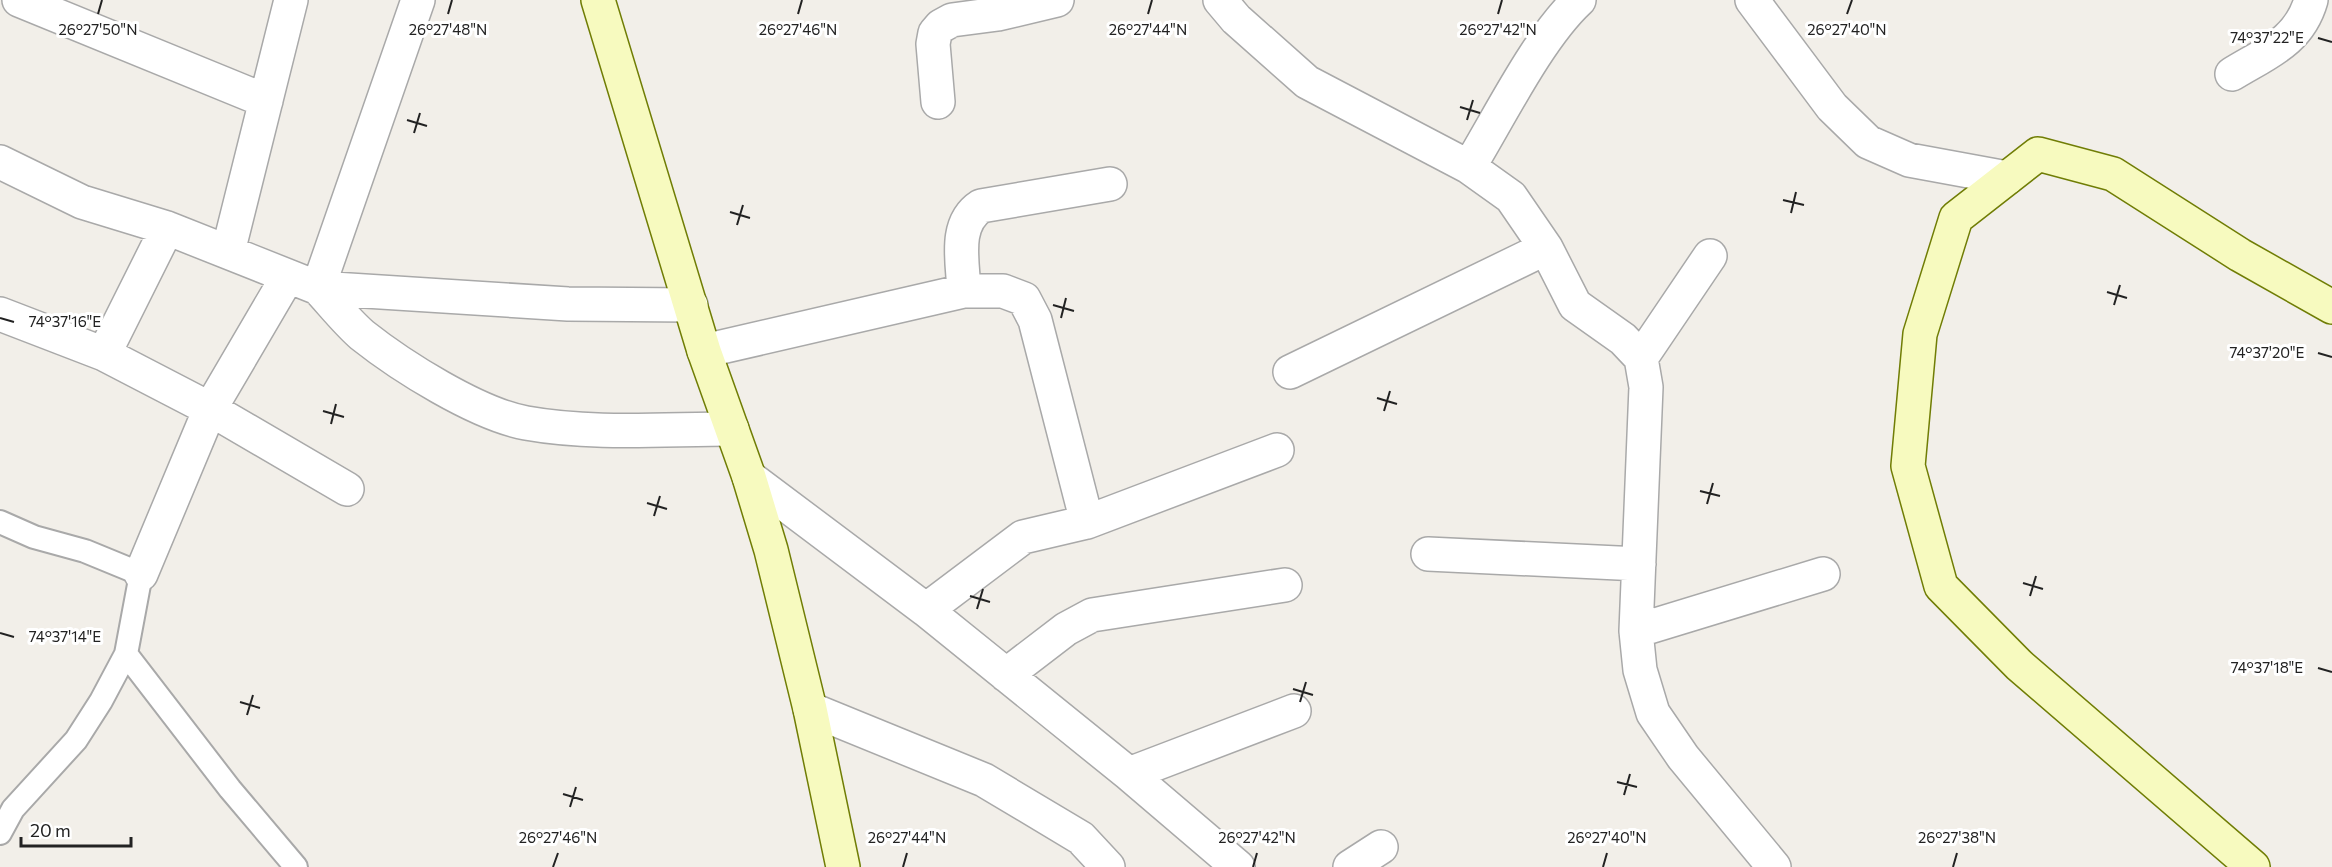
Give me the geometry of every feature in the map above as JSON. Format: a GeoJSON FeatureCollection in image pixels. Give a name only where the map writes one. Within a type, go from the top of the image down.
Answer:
{"type":"FeatureCollection","features":[{"type":"Feature","properties":{"kind":"street"},"geometry":{"type":"LineString","coordinates":[[19,0],[266,101]]}},
{"type":"Feature","properties":{"kind":"street"},"geometry":{"type":"LineString","coordinates":[[228,252],[291,0]]}},
{"type":"Feature","properties":{"kind":"street"},"geometry":{"type":"LineString","coordinates":[[318,288],[418,0]]}},
{"type":"Feature","properties":{"kind":"street"},"geometry":{"type":"LineString","coordinates":[[598,0],[704,351],[749,477],[771,550],[810,709],[843,867]]}},
{"type":"Feature","properties":{"kind":"street"},"geometry":{"type":"LineString","coordinates":[[938,102],[933,44],[935,33],[941,26],[952,20],[998,14],[1057,0]]}},
{"type":"Feature","properties":{"kind":"street"},"geometry":{"type":"LineString","coordinates":[[1220,0],[1236,20],[1307,82],[1469,167],[1511,197],[1546,248],[1575,305],[1623,339],[1641,358],[1646,387],[1636,631],[1640,670],[1653,713],[1683,757],[1774,867]]}},
{"type":"Feature","properties":{"kind":"street"},"geometry":{"type":"LineString","coordinates":[[1469,167],[1545,41],[1568,10],[1579,0]]}},
{"type":"Feature","properties":{"kind":"street"},"geometry":{"type":"LineString","coordinates":[[1752,0],[1832,107],[1868,142],[1909,160],[2007,178]]}},
{"type":"Feature","properties":{"kind":"street"},"geometry":{"type":"LineString","coordinates":[[2232,74],[2286,41],[2298,30],[2311,0]]}},
{"type":"Feature","properties":{"kind":"street"},"geometry":{"type":"LineString","coordinates":[[2253,867],[2019,665],[1941,586],[1908,466],[1920,334],[1956,218],[2038,154],[2113,174],[2240,255],[2332,308]]}},
{"type":"Feature","properties":{"kind":"street"},"geometry":{"type":"LineString","coordinates":[[0,162],[82,202],[167,228],[318,288],[568,304],[691,305]]}},
{"type":"Feature","properties":{"kind":"street"},"geometry":{"type":"LineString","coordinates":[[964,291],[962,244],[964,225],[971,213],[981,207],[1110,184]]}},
{"type":"Feature","properties":{"kind":"street"},"geometry":{"type":"LineString","coordinates":[[104,354],[167,228]]}},
{"type":"Feature","properties":{"kind":"street"},"geometry":{"type":"LineString","coordinates":[[1290,372],[1546,248]]}},
{"type":"Feature","properties":{"kind":"street"},"geometry":{"type":"LineString","coordinates":[[1641,358],[1710,256]]}},
{"type":"Feature","properties":{"kind":"street"},"geometry":{"type":"LineString","coordinates":[[141,574],[210,409],[288,276]]}},
{"type":"Feature","properties":{"kind":"street"},"geometry":{"type":"LineString","coordinates":[[318,288],[361,334],[413,371],[475,404],[523,423],[572,430],[732,429]]}},
{"type":"Feature","properties":{"kind":"street"},"geometry":{"type":"LineString","coordinates":[[704,351],[964,291],[1003,291],[1023,299],[1031,313],[1088,522]]}},
{"type":"Feature","properties":{"kind":"street"},"geometry":{"type":"LineString","coordinates":[[0,314],[104,354],[210,409],[347,489]]}},
{"type":"Feature","properties":{"kind":"street"},"geometry":{"type":"LineString","coordinates":[[926,610],[1023,537],[1088,522],[1277,450]]}},
{"type":"Feature","properties":{"kind":"street"},"geometry":{"type":"LineString","coordinates":[[749,477],[926,610],[1129,774],[1238,867]]}},
{"type":"Feature","properties":{"kind":"street"},"geometry":{"type":"LineString","coordinates":[[1428,554],[1639,564]]}},
{"type":"Feature","properties":{"kind":"street"},"geometry":{"type":"LineString","coordinates":[[1636,631],[1823,574]]}},
{"type":"Feature","properties":{"kind":"street"},"geometry":{"type":"LineString","coordinates":[[1006,675],[1066,629],[1092,615],[1285,585]]}},
{"type":"Feature","properties":{"kind":"street"},"geometry":{"type":"LineString","coordinates":[[810,709],[984,780],[1081,838],[1108,867]]}},
{"type":"Feature","properties":{"kind":"street"},"geometry":{"type":"LineString","coordinates":[[1129,774],[1294,711]]}},
{"type":"Feature","properties":{"kind":"street"},"geometry":{"type":"LineString","coordinates":[[1350,867],[1382,847]]}},
{"type":"Feature","properties":{"kind":"lane"},"geometry":{"type":"LineString","coordinates":[[0,522],[34,537],[85,551],[141,574],[126,654],[101,701],[76,740],[7,805],[0,833]]}},
{"type":"Feature","properties":{"kind":"lane"},"geometry":{"type":"LineString","coordinates":[[126,654],[230,789],[296,867]]}}]}
